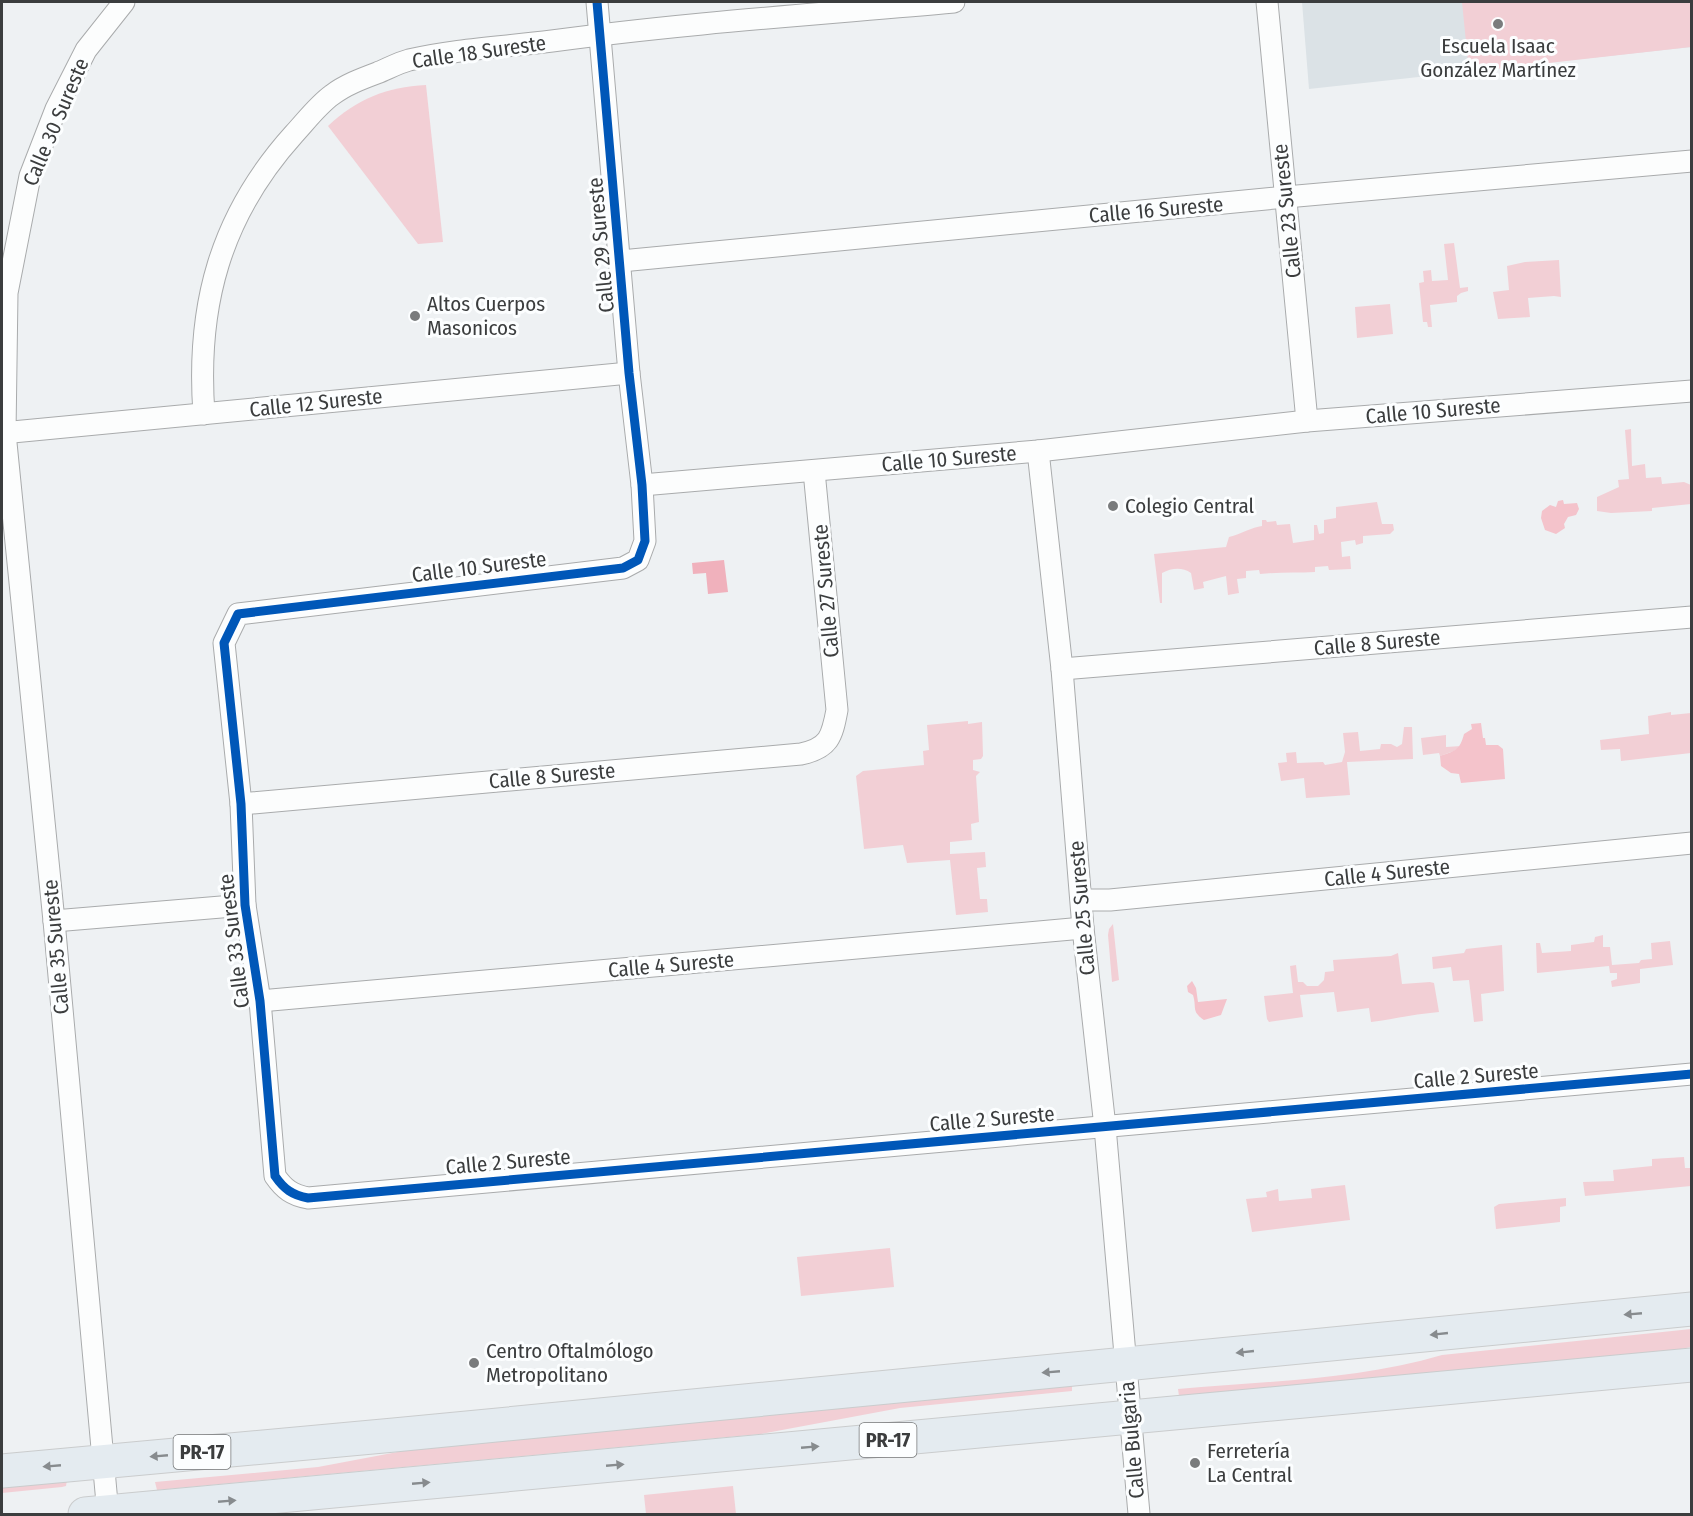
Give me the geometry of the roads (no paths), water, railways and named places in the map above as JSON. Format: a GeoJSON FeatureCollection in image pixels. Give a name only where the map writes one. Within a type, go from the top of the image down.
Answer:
{"type":"FeatureCollection","features":[{"type":"Feature","properties":{"kind":"main road","name":"PR-17"},"geometry":{"type":"LineString","coordinates":[[2,1471],[1692,1309]]}},
{"type":"Feature","properties":{"kind":"main road","name":"PR-17"},"geometry":{"type":"LineString","coordinates":[[100,1514],[1692,1365]]}},
{"type":"Feature","properties":{"kind":"street","name":"Calle 30 Sureste"},"geometry":{"type":"LineString","coordinates":[[3,433],[7,293],[30,176],[56,110],[86,50],[124,2]]}},
{"type":"Feature","properties":{"kind":"street","name":"Calle 29 Sureste"},"geometry":{"type":"LineString","coordinates":[[597,2],[642,485]]}},
{"type":"Feature","properties":{"kind":"street","name":"Calle 18 Sureste"},"geometry":{"type":"LineString","coordinates":[[204,414],[201,379],[202,346],[215,270],[225,240],[259,179],[280,149],[332,95],[359,80],[407,61],[462,51],[601,34],[954,2]]}},
{"type":"Feature","properties":{"kind":"street","name":"Calle 23 Sureste"},"geometry":{"type":"LineString","coordinates":[[1267,2],[1307,421]]}},
{"type":"Feature","properties":{"kind":"street","name":"Calle 16 Sureste"},"geometry":{"type":"LineString","coordinates":[[621,261],[1286,197],[1692,161]]}},
{"type":"Feature","properties":{"kind":"street","name":"Calle 12 Sureste"},"geometry":{"type":"LineString","coordinates":[[3,433],[630,373]]}},
{"type":"Feature","properties":{"kind":"street","name":"Calle 10 Sureste"},"geometry":{"type":"LineString","coordinates":[[246,612],[623,568],[638,560],[645,541],[642,485],[1038,451],[1307,421],[1692,391]]}},
{"type":"Feature","properties":{"kind":"street","name":"Calle 35 Sureste"},"geometry":{"type":"LineString","coordinates":[[3,433],[54,921],[103,1461],[100,1514]]}},
{"type":"Feature","properties":{"kind":"street","name":"Calle 25 Sureste"},"geometry":{"type":"LineString","coordinates":[[1038,451],[1062,669],[1083,928],[1105,1127],[1125,1365]]}},
{"type":"Feature","properties":{"kind":"street","name":"Calle 27 Sureste"},"geometry":{"type":"LineString","coordinates":[[814,471],[837,710]]}},
{"type":"Feature","properties":{"kind":"street","name":"Calle 33 Sureste"},"geometry":{"type":"LineString","coordinates":[[246,612],[238,614],[224,643],[241,804],[245,905],[260,1001],[275,1176],[283,1187],[295,1196]]}},
{"type":"Feature","properties":{"kind":"street","name":"Calle 8 Sureste"},"geometry":{"type":"LineString","coordinates":[[1062,669],[1692,617]]}},
{"type":"Feature","properties":{"kind":"street","name":"Calle 8 Sureste"},"geometry":{"type":"LineString","coordinates":[[241,804],[801,754],[814,751],[829,739],[837,710]]}},
{"type":"Feature","properties":{"kind":"street","name":"Calle 4 Sureste"},"geometry":{"type":"LineString","coordinates":[[1082,900],[1110,900],[1692,843]]}},
{"type":"Feature","properties":{"kind":"street"},"geometry":{"type":"LineString","coordinates":[[54,921],[245,905]]}},
{"type":"Feature","properties":{"kind":"street","name":"Calle 4 Sureste"},"geometry":{"type":"LineString","coordinates":[[260,1001],[1083,928]]}},
{"type":"Feature","properties":{"kind":"street","name":"Calle 2 Sureste"},"geometry":{"type":"LineString","coordinates":[[295,1196],[308,1198],[1692,1074]]}},
{"type":"Feature","properties":{"kind":"street","name":"Calle Bulgaria"},"geometry":{"type":"LineString","coordinates":[[1125,1365],[1139,1515]]}},
{"type":"Feature","properties":{"kind":"place","name":"Escuela Isaac González Martínez"},"geometry":{"type":"Point","coordinates":[1498,24]}},
{"type":"Feature","properties":{"kind":"place","name":"Altos Cuerpos Masonicos"},"geometry":{"type":"Point","coordinates":[415,316]}},
{"type":"Feature","properties":{"kind":"place","name":"Colegio Central"},"geometry":{"type":"Point","coordinates":[1113,506]}},
{"type":"Feature","properties":{"kind":"place","name":"Centro Oftalmólogo Metropolitano"},"geometry":{"type":"Point","coordinates":[474,1363]}},
{"type":"Feature","properties":{"kind":"place","name":"Ferretería La Central"},"geometry":{"type":"Point","coordinates":[1195,1463]}}]}
